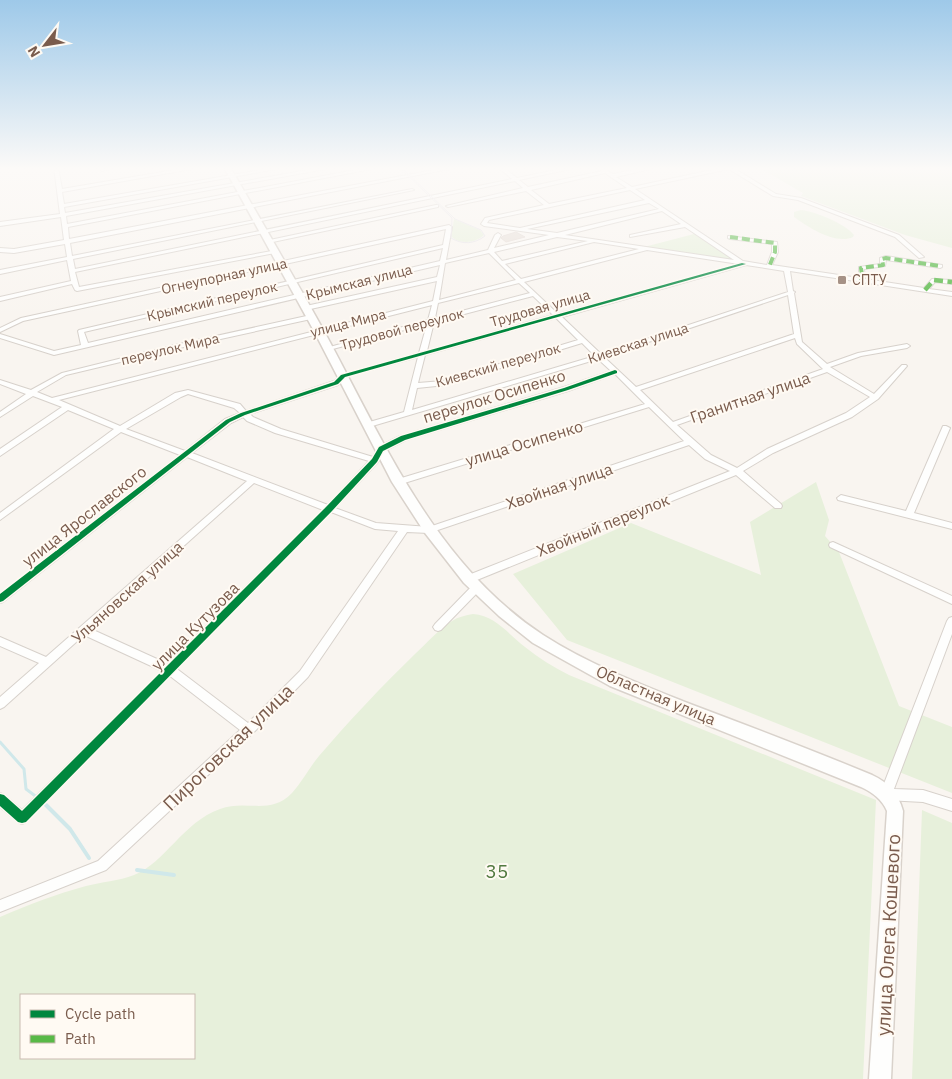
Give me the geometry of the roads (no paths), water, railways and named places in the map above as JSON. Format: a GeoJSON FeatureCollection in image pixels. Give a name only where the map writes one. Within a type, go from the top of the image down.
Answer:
{"type":"FeatureCollection","features":[{"type":"Feature","properties":{"kind":"main road","name":"Областная улица"},"geometry":{"type":"LineString","coordinates":[[255,217],[344,376],[369,425],[378,454],[429,530],[473,583],[504,612],[538,638],[616,681],[866,780],[886,794]]}},
{"type":"Feature","properties":{"kind":"main road","name":"улица Олега Кошевого"},"geometry":{"type":"LineString","coordinates":[[880,1079],[895,811],[893,804],[886,794]]}},
{"type":"Feature","properties":{"kind":"street"},"geometry":{"type":"LineString","coordinates":[[0,224],[47,217]]}},
{"type":"Feature","properties":{"kind":"street"},"geometry":{"type":"LineString","coordinates":[[64,217],[70,260],[77,289],[266,236],[325,217]]}},
{"type":"Feature","properties":{"kind":"street"},"geometry":{"type":"LineString","coordinates":[[65,226],[97,217]]}},
{"type":"Feature","properties":{"kind":"street"},"geometry":{"type":"LineString","coordinates":[[0,250],[14,251],[194,217]]}},
{"type":"Feature","properties":{"kind":"street"},"geometry":{"type":"LineString","coordinates":[[0,272],[70,260],[266,236],[349,217]]}},
{"type":"Feature","properties":{"kind":"street"},"geometry":{"type":"LineString","coordinates":[[72,271],[372,217]]}},
{"type":"Feature","properties":{"kind":"street"},"geometry":{"type":"LineString","coordinates":[[484,224],[487,219],[494,217]]}},
{"type":"Feature","properties":{"kind":"street"},"geometry":{"type":"LineString","coordinates":[[484,224],[498,234],[575,217]]}},
{"type":"Feature","properties":{"kind":"street","name":"Крымская улица"},"geometry":{"type":"LineString","coordinates":[[54,353],[306,307],[443,262],[630,217]]}},
{"type":"Feature","properties":{"kind":"street"},"geometry":{"type":"LineString","coordinates":[[673,217],[744,264]]}},
{"type":"Feature","properties":{"kind":"street"},"geometry":{"type":"LineString","coordinates":[[849,217],[897,236],[921,257]]}},
{"type":"Feature","properties":{"kind":"street"},"geometry":{"type":"LineString","coordinates":[[484,224],[952,294]]}},
{"type":"Feature","properties":{"kind":"street"},"geometry":{"type":"LineString","coordinates":[[632,236],[685,225]]}},
{"type":"Feature","properties":{"kind":"street","name":"Огнеупорная улица"},"geometry":{"type":"LineString","coordinates":[[0,330],[26,319],[449,227],[446,246]]}},
{"type":"Feature","properties":{"kind":"street"},"geometry":{"type":"LineString","coordinates":[[498,234],[490,251],[501,263],[558,316],[598,357],[690,442],[708,457],[737,471],[778,506]]}},
{"type":"Feature","properties":{"kind":"street"},"geometry":{"type":"LineString","coordinates":[[730,237],[775,243],[775,252],[769,267]]}},
{"type":"Feature","properties":{"kind":"street"},"geometry":{"type":"LineString","coordinates":[[501,263],[596,241]]}},
{"type":"Feature","properties":{"kind":"street"},"geometry":{"type":"LineString","coordinates":[[407,414],[436,301],[446,246]]}},
{"type":"Feature","properties":{"kind":"street","name":"Крымский переулок"},"geometry":{"type":"LineString","coordinates":[[85,346],[81,331],[446,246]]}},
{"type":"Feature","properties":{"kind":"street","name":"улица Мира"},"geometry":{"type":"LineString","coordinates":[[52,400],[645,249]]}},
{"type":"Feature","properties":{"kind":"street"},"geometry":{"type":"LineString","coordinates":[[862,281],[861,268],[866,266],[883,266],[882,259],[886,258],[940,266]]}},
{"type":"Feature","properties":{"kind":"street","name":"Трудовая улица"},"geometry":{"type":"LineString","coordinates":[[243,414],[336,383],[344,376],[744,264]]}},
{"type":"Feature","properties":{"kind":"street"},"geometry":{"type":"LineString","coordinates":[[787,270],[799,343],[827,368],[875,397]]}},
{"type":"Feature","properties":{"kind":"street"},"geometry":{"type":"LineString","coordinates":[[306,307],[441,278]]}},
{"type":"Feature","properties":{"kind":"street"},"geometry":{"type":"LineString","coordinates":[[926,290],[934,280],[952,282]]}},
{"type":"Feature","properties":{"kind":"street"},"geometry":{"type":"LineString","coordinates":[[0,299],[74,282]]}},
{"type":"Feature","properties":{"kind":"street","name":"Киевская улица"},"geometry":{"type":"LineString","coordinates":[[369,425],[598,357],[792,292]]}},
{"type":"Feature","properties":{"kind":"street","name":"Трудовой переулок"},"geometry":{"type":"LineString","coordinates":[[329,348],[534,294]]}},
{"type":"Feature","properties":{"kind":"street","name":"переулок Мира"},"geometry":{"type":"LineString","coordinates":[[0,415],[42,386],[64,374],[176,347],[306,307]]}},
{"type":"Feature","properties":{"kind":"street"},"geometry":{"type":"LineString","coordinates":[[634,390],[797,335]]}},
{"type":"Feature","properties":{"kind":"street"},"geometry":{"type":"LineString","coordinates":[[0,336],[54,353]]}},
{"type":"Feature","properties":{"kind":"street","name":"Киевский переулок"},"geometry":{"type":"LineString","coordinates":[[414,386],[444,383],[582,341]]}},
{"type":"Feature","properties":{"kind":"street","name":"Гранитная улица"},"geometry":{"type":"LineString","coordinates":[[671,425],[827,368],[860,354],[908,346]]}},
{"type":"Feature","properties":{"kind":"street","name":"Хвойный переулок"},"geometry":{"type":"LineString","coordinates":[[473,583],[737,471],[770,451],[849,415],[875,397],[904,366]]}},
{"type":"Feature","properties":{"kind":"street","name":"переулок Осипенко"},"geometry":{"type":"LineString","coordinates":[[378,454],[403,438],[566,389],[615,372]]}},
{"type":"Feature","properties":{"kind":"street"},"geometry":{"type":"LineString","coordinates":[[0,382],[52,400],[120,429],[375,526],[429,530]]}},
{"type":"Feature","properties":{"kind":"street"},"geometry":{"type":"LineString","coordinates":[[0,517],[120,429],[178,395],[188,392],[237,406],[250,420],[278,431],[378,454]]}},
{"type":"Feature","properties":{"kind":"street","name":"улица Осипенко"},"geometry":{"type":"LineString","coordinates":[[398,482],[649,405]]}},
{"type":"Feature","properties":{"kind":"street"},"geometry":{"type":"LineString","coordinates":[[0,453],[67,407]]}},
{"type":"Feature","properties":{"kind":"street","name":"улица Ярославского"},"geometry":{"type":"LineString","coordinates":[[0,599],[228,420],[243,414]]}},
{"type":"Feature","properties":{"kind":"street"},"geometry":{"type":"LineString","coordinates":[[908,515],[946,428]]}},
{"type":"Feature","properties":{"kind":"street","name":"Хвойная улица"},"geometry":{"type":"LineString","coordinates":[[429,530],[690,442]]}},
{"type":"Feature","properties":{"kind":"street","name":"улица Кутузова"},"geometry":{"type":"LineString","coordinates":[[0,798],[22,818],[329,509],[378,454]]}},
{"type":"Feature","properties":{"kind":"street","name":"Ульяновская улица"},"geometry":{"type":"LineString","coordinates":[[0,704],[253,480]]}},
{"type":"Feature","properties":{"kind":"street"},"geometry":{"type":"LineString","coordinates":[[841,498],[952,526]]}},
{"type":"Feature","properties":{"kind":"street","name":"Пироговская улица"},"geometry":{"type":"LineString","coordinates":[[0,906],[102,866],[248,730],[304,674],[405,528]]}},
{"type":"Feature","properties":{"kind":"street"},"geometry":{"type":"LineString","coordinates":[[833,545],[952,600]]}},
{"type":"Feature","properties":{"kind":"street"},"geometry":{"type":"LineString","coordinates":[[438,628],[473,583]]}},
{"type":"Feature","properties":{"kind":"street"},"geometry":{"type":"LineString","coordinates":[[952,621],[886,794],[923,796],[952,805]]}},
{"type":"Feature","properties":{"kind":"street"},"geometry":{"type":"LineString","coordinates":[[85,630],[171,670],[248,730]]}},
{"type":"Feature","properties":{"kind":"street"},"geometry":{"type":"LineString","coordinates":[[0,641],[47,662]]}},
{"type":"Feature","properties":{"kind":"waterway"},"geometry":{"type":"LineString","coordinates":[[0,742],[24,769],[26,789],[38,798]]}},
{"type":"Feature","properties":{"kind":"waterway"},"geometry":{"type":"LineString","coordinates":[[45,804],[70,829],[89,858]]}},
{"type":"Feature","properties":{"kind":"waterway"},"geometry":{"type":"LineString","coordinates":[[137,870],[174,875]]}},
{"type":"Feature","properties":{"kind":"tram line"},"geometry":{"type":"LineString","coordinates":[[451,217],[451,238],[468,243],[477,241],[485,236],[481,230],[453,217]]}},
{"type":"Feature","properties":{"kind":"place","name":"СПТУ"},"geometry":{"type":"Point","coordinates":[842,280]}},
{"type":"Feature","properties":{"kind":"park label","name":"35"},"geometry":{"type":"Point","coordinates":[497,871]}}]}
